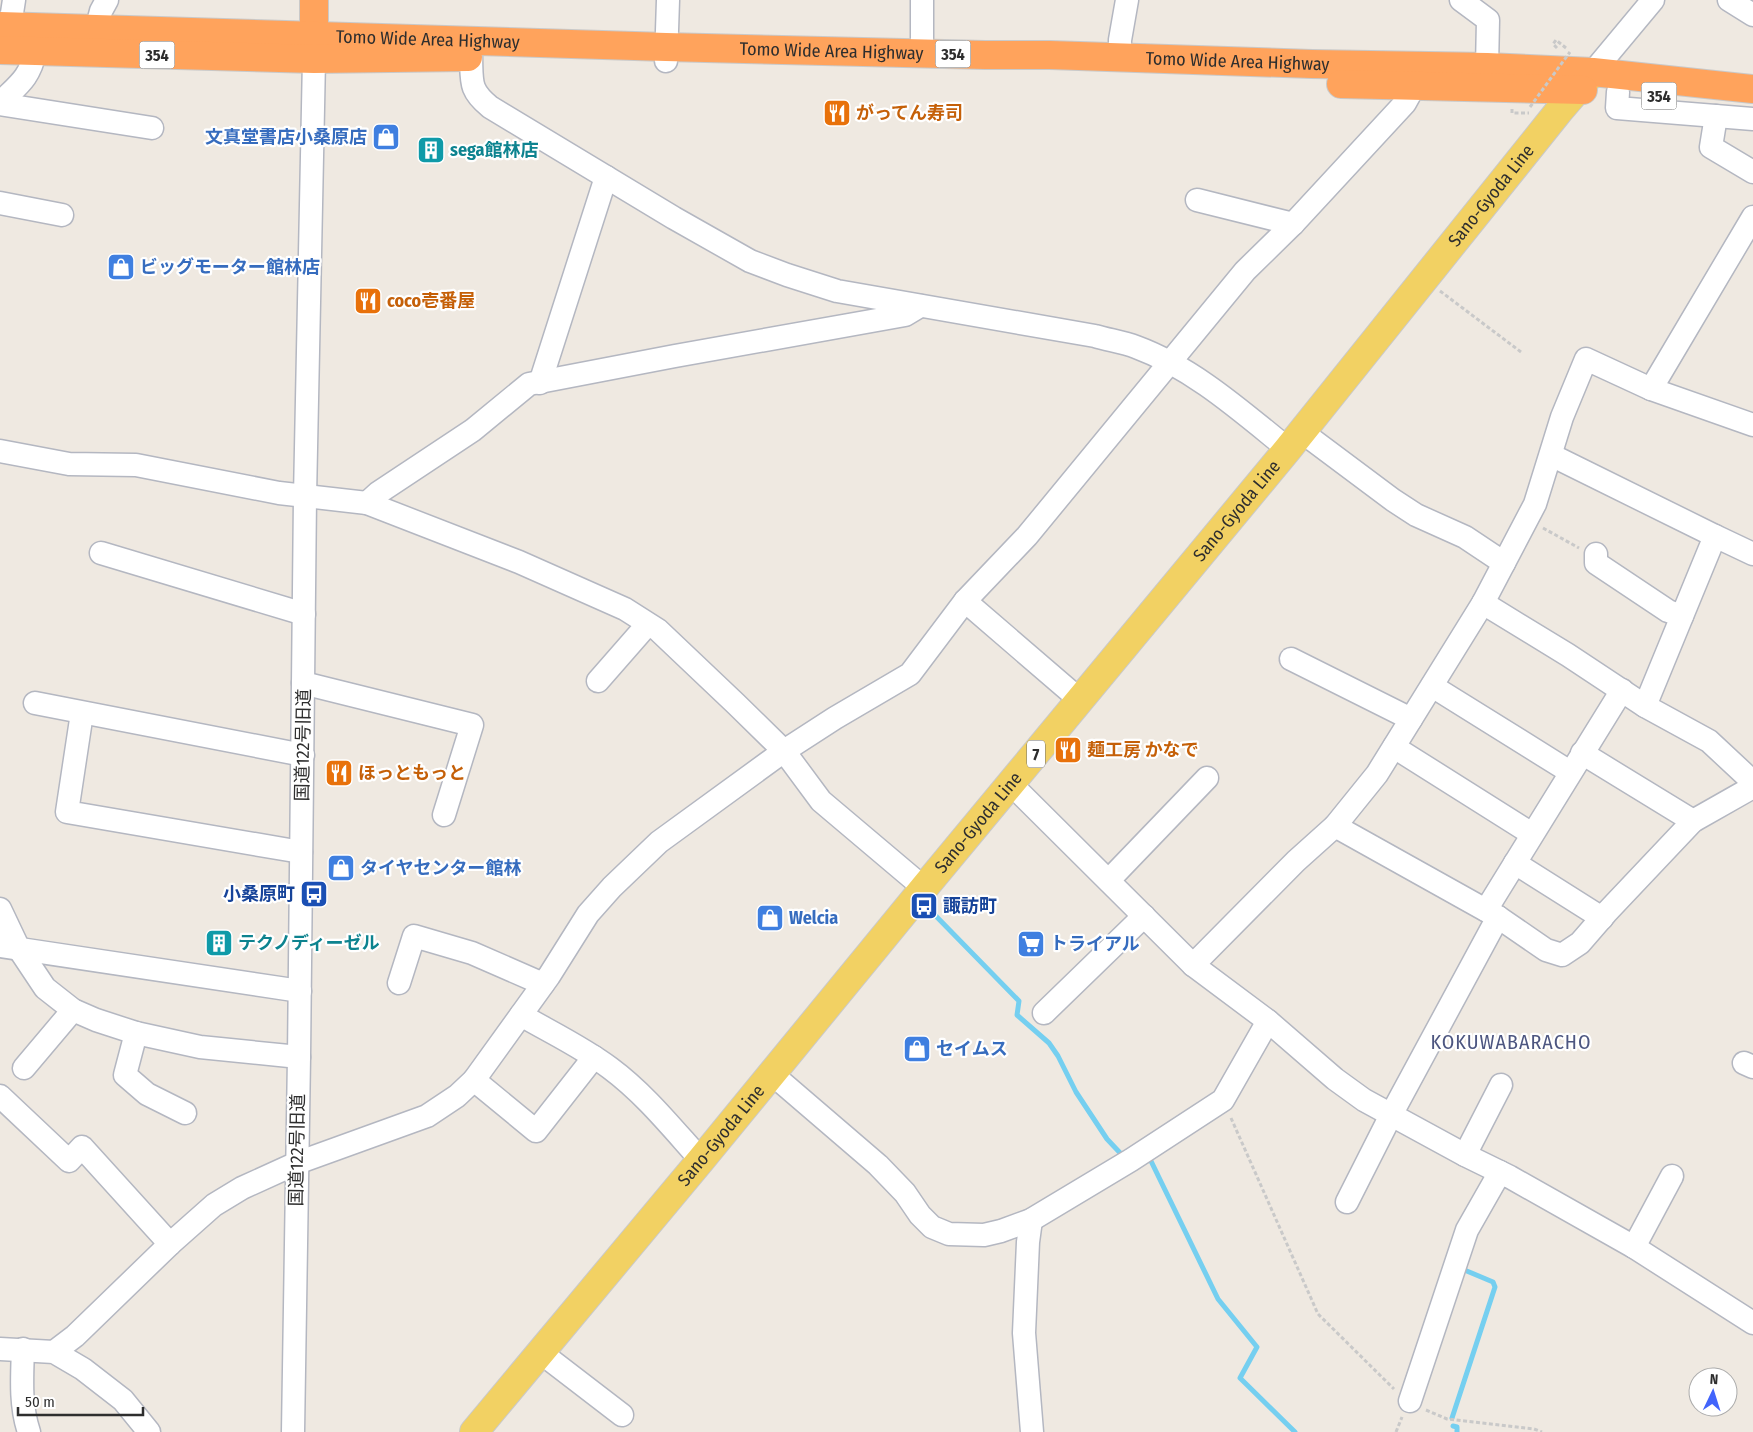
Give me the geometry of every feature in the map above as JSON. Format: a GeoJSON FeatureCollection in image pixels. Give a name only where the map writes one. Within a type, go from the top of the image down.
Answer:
{"type":"FeatureCollection","features":[{"type":"Feature","properties":{"kind":"highway"},"geometry":{"type":"LineString","coordinates":[[314,0],[314,47]]}},
{"type":"Feature","properties":{"kind":"highway","name":"Tomo Wide Area Highway"},"geometry":{"type":"LineString","coordinates":[[6,26],[96,30],[471,57],[922,52],[1312,64],[1486,67],[1582,73],[1748,101]]}},
{"type":"Feature","properties":{"kind":"highway","name":"Tomo Wide Area Highway"},"geometry":{"type":"LineString","coordinates":[[6,26],[35,52],[314,47],[666,54],[972,70],[1415,86],[1582,73],[1618,92],[1748,101]]}},
{"type":"Feature","properties":{"kind":"main road","name":"Sano-Gyoda Line"},"geometry":{"type":"LineString","coordinates":[[474,1432],[1295,440],[1553,119],[1582,73]]}},
{"type":"Feature","properties":{"kind":"street"},"geometry":{"type":"LineString","coordinates":[[96,30],[101,11],[107,0]]}},
{"type":"Feature","properties":{"kind":"street"},"geometry":{"type":"LineString","coordinates":[[666,54],[668,0]]}},
{"type":"Feature","properties":{"kind":"street"},"geometry":{"type":"LineString","coordinates":[[922,0],[922,52]]}},
{"type":"Feature","properties":{"kind":"street"},"geometry":{"type":"LineString","coordinates":[[1120,57],[1120,40],[1127,0]]}},
{"type":"Feature","properties":{"kind":"street"},"geometry":{"type":"LineString","coordinates":[[1461,0],[1488,20],[1486,67]]}},
{"type":"Feature","properties":{"kind":"street"},"geometry":{"type":"LineString","coordinates":[[1582,73],[1653,0]]}},
{"type":"Feature","properties":{"kind":"street"},"geometry":{"type":"LineString","coordinates":[[1729,0],[1753,15]]}},
{"type":"Feature","properties":{"kind":"street","name":"国道122号旧道"},"geometry":{"type":"LineString","coordinates":[[292,1432],[300,1057],[305,497],[314,47]]}},
{"type":"Feature","properties":{"kind":"street"},"geometry":{"type":"LineString","coordinates":[[0,103],[22,82],[32,67],[35,52]]}},
{"type":"Feature","properties":{"kind":"street"},"geometry":{"type":"LineString","coordinates":[[471,57],[472,86],[478,98],[490,107],[674,218],[750,261],[837,291],[1095,336],[1136,347],[1168,362],[1416,515],[1465,538],[1504,563]]}},
{"type":"Feature","properties":{"kind":"street"},"geometry":{"type":"LineString","coordinates":[[54,1352],[75,1336],[214,1204],[242,1188],[297,1163],[427,1116],[457,1096],[474,1080],[521,1015],[588,914],[612,887],[659,842],[784,751],[835,718],[910,674],[965,601],[1027,536],[1168,362],[1245,271],[1293,224],[1405,103],[1415,86]]}},
{"type":"Feature","properties":{"kind":"street"},"geometry":{"type":"LineString","coordinates":[[1618,92],[1617,108],[1716,116],[1748,101]]}},
{"type":"Feature","properties":{"kind":"street"},"geometry":{"type":"LineString","coordinates":[[0,103],[152,128]]}},
{"type":"Feature","properties":{"kind":"street"},"geometry":{"type":"LineString","coordinates":[[1716,116],[1711,147],[1753,172]]}},
{"type":"Feature","properties":{"kind":"street"},"geometry":{"type":"LineString","coordinates":[[540,383],[606,177]]}},
{"type":"Feature","properties":{"kind":"street"},"geometry":{"type":"LineString","coordinates":[[1197,200],[1293,224]]}},
{"type":"Feature","properties":{"kind":"street"},"geometry":{"type":"LineString","coordinates":[[0,203],[62,215]]}},
{"type":"Feature","properties":{"kind":"street"},"geometry":{"type":"LineString","coordinates":[[1651,389],[1753,216]]}},
{"type":"Feature","properties":{"kind":"street"},"geometry":{"type":"LineString","coordinates":[[367,503],[378,493],[473,430],[529,384],[905,315],[920,306]]}},
{"type":"Feature","properties":{"kind":"street"},"geometry":{"type":"LineString","coordinates":[[1193,965],[1296,861],[1335,826],[1377,774],[1483,603],[1535,504],[1562,417],[1586,359],[1651,389],[1753,425]]}},
{"type":"Feature","properties":{"kind":"street"},"geometry":{"type":"LineString","coordinates":[[0,451],[69,464],[136,465],[305,497],[367,503],[519,562],[626,609],[647,625],[658,630],[784,751],[821,802],[924,888]]}},
{"type":"Feature","properties":{"kind":"street"},"geometry":{"type":"LineString","coordinates":[[1550,455],[1753,554]]}},
{"type":"Feature","properties":{"kind":"street"},"geometry":{"type":"LineString","coordinates":[[1645,706],[1715,536]]}},
{"type":"Feature","properties":{"kind":"street"},"geometry":{"type":"LineString","coordinates":[[101,553],[304,614]]}},
{"type":"Feature","properties":{"kind":"street"},"geometry":{"type":"LineString","coordinates":[[1596,554],[1596,563],[1668,611],[1682,616]]}},
{"type":"Feature","properties":{"kind":"street"},"geometry":{"type":"LineString","coordinates":[[965,601],[1080,700]]}},
{"type":"Feature","properties":{"kind":"street"},"geometry":{"type":"LineString","coordinates":[[1483,603],[1568,655],[1645,706],[1708,741],[1753,782]]}},
{"type":"Feature","properties":{"kind":"street"},"geometry":{"type":"LineString","coordinates":[[598,681],[647,625]]}},
{"type":"Feature","properties":{"kind":"street"},"geometry":{"type":"LineString","coordinates":[[1291,659],[1411,719]]}},
{"type":"Feature","properties":{"kind":"street"},"geometry":{"type":"LineString","coordinates":[[303,683],[472,725],[444,815]]}},
{"type":"Feature","properties":{"kind":"street"},"geometry":{"type":"LineString","coordinates":[[1432,686],[1570,772]]}},
{"type":"Feature","properties":{"kind":"street"},"geometry":{"type":"LineString","coordinates":[[1347,1202],[1492,913],[1515,863],[1622,690]]}},
{"type":"Feature","properties":{"kind":"street"},"geometry":{"type":"LineString","coordinates":[[34,703],[302,755]]}},
{"type":"Feature","properties":{"kind":"street"},"geometry":{"type":"LineString","coordinates":[[82,713],[67,812],[301,852]]}},
{"type":"Feature","properties":{"kind":"street"},"geometry":{"type":"LineString","coordinates":[[1394,747],[1532,834]]}},
{"type":"Feature","properties":{"kind":"street"},"geometry":{"type":"LineString","coordinates":[[1582,753],[1693,821]]}},
{"type":"Feature","properties":{"kind":"street"},"geometry":{"type":"LineString","coordinates":[[1108,880],[1207,778]]}},
{"type":"Feature","properties":{"kind":"street"},"geometry":{"type":"LineString","coordinates":[[1011,784],[1193,965],[1268,1021],[1335,1079],[1364,1100],[1500,1172],[1634,1247],[1753,1323]]}},
{"type":"Feature","properties":{"kind":"street"},"geometry":{"type":"LineString","coordinates":[[1335,826],[1492,913],[1546,950],[1562,955],[1580,943],[1693,821],[1753,787]]}},
{"type":"Feature","properties":{"kind":"street"},"geometry":{"type":"LineString","coordinates":[[1515,863],[1602,918]]}},
{"type":"Feature","properties":{"kind":"street"},"geometry":{"type":"LineString","coordinates":[[0,909],[10,948],[45,988],[73,1010],[96,1020],[136,1033],[200,1047],[300,1057]]}},
{"type":"Feature","properties":{"kind":"street"},"geometry":{"type":"LineString","coordinates":[[1044,1013],[1144,916]]}},
{"type":"Feature","properties":{"kind":"street"},"geometry":{"type":"LineString","coordinates":[[399,983],[414,936],[472,954],[543,984]]}},
{"type":"Feature","properties":{"kind":"street"},"geometry":{"type":"LineString","coordinates":[[10,948],[300,991]]}},
{"type":"Feature","properties":{"kind":"street"},"geometry":{"type":"LineString","coordinates":[[24,1068],[73,1010]]}},
{"type":"Feature","properties":{"kind":"street"},"geometry":{"type":"LineString","coordinates":[[521,1015],[610,1068],[657,1109],[701,1160]]}},
{"type":"Feature","properties":{"kind":"street"},"geometry":{"type":"LineString","coordinates":[[772,1074],[878,1165],[905,1193],[920,1215],[932,1227],[949,1234],[984,1235],[1031,1220],[1131,1160],[1222,1100],[1268,1021]]}},
{"type":"Feature","properties":{"kind":"street"},"geometry":{"type":"LineString","coordinates":[[136,1033],[125,1075],[147,1094],[185,1113]]}},
{"type":"Feature","properties":{"kind":"street"},"geometry":{"type":"LineString","coordinates":[[474,1080],[536,1130],[594,1057]]}},
{"type":"Feature","properties":{"kind":"street"},"geometry":{"type":"LineString","coordinates":[[1466,1155],[1501,1085]]}},
{"type":"Feature","properties":{"kind":"street"},"geometry":{"type":"LineString","coordinates":[[0,1096],[70,1161],[82,1147],[170,1244]]}},
{"type":"Feature","properties":{"kind":"street"},"geometry":{"type":"LineString","coordinates":[[1410,1401],[1467,1230],[1500,1172]]}},
{"type":"Feature","properties":{"kind":"street"},"geometry":{"type":"LineString","coordinates":[[1634,1247],[1672,1176]]}},
{"type":"Feature","properties":{"kind":"street"},"geometry":{"type":"LineString","coordinates":[[1031,1220],[1028,1242],[1024,1333],[1032,1432]]}},
{"type":"Feature","properties":{"kind":"street"},"geometry":{"type":"LineString","coordinates":[[30,1432],[25,1420],[22,1387],[7,1346],[54,1352],[83,1369],[124,1400],[149,1432]]}},
{"type":"Feature","properties":{"kind":"street"},"geometry":{"type":"LineString","coordinates":[[540,1352],[622,1415]]}},
{"type":"Feature","properties":{"kind":"path"},"geometry":{"type":"LineString","coordinates":[[1530,107],[1570,52],[1556,40],[1553,44],[1558,49]]}},
{"type":"Feature","properties":{"kind":"path"},"geometry":{"type":"LineString","coordinates":[[1564,59],[1582,73]]}},
{"type":"Feature","properties":{"kind":"path"},"geometry":{"type":"LineString","coordinates":[[1434,286],[1521,352]]}},
{"type":"Feature","properties":{"kind":"path"},"geometry":{"type":"LineString","coordinates":[[1527,519],[1584,551],[1596,554]]}},
{"type":"Feature","properties":{"kind":"path"},"geometry":{"type":"LineString","coordinates":[[1222,1100],[1318,1314],[1392,1387],[1410,1401],[1434,1415],[1447,1419],[1534,1429],[1542,1432]]}},
{"type":"Feature","properties":{"kind":"waterway"},"geometry":{"type":"LineString","coordinates":[[929,909],[1019,1001],[1017,1015],[1049,1043],[1058,1056],[1076,1092],[1107,1139],[1123,1156]]}},
{"type":"Feature","properties":{"kind":"waterway"},"geometry":{"type":"LineString","coordinates":[[1147,1161],[1150,1159],[1218,1299],[1257,1347],[1240,1378],[1295,1432]]}},
{"type":"Feature","properties":{"kind":"waterway"},"geometry":{"type":"LineString","coordinates":[[1452,1418],[1495,1287],[1493,1282],[1462,1269]]}},
{"type":"Feature","properties":{"kind":"waterway"},"geometry":{"type":"LineString","coordinates":[[1453,1426],[1457,1427],[1457,1432]]}},
{"type":"Feature","properties":{"kind":"place","name":"がってん寿司"},"geometry":{"type":"Point","coordinates":[837,113]}},
{"type":"Feature","properties":{"kind":"place","name":"文真堂書店小桑原店"},"geometry":{"type":"Point","coordinates":[386,137]}},
{"type":"Feature","properties":{"kind":"place","name":"sega館林店"},"geometry":{"type":"Point","coordinates":[431,150]}},
{"type":"Feature","properties":{"kind":"place","name":"ビッグモーター館林店"},"geometry":{"type":"Point","coordinates":[121,267]}},
{"type":"Feature","properties":{"kind":"place","name":"coco壱番屋"},"geometry":{"type":"Point","coordinates":[368,301]}},
{"type":"Feature","properties":{"kind":"place","name":"麺工房 かなで"},"geometry":{"type":"Point","coordinates":[1068,750]}},
{"type":"Feature","properties":{"kind":"place","name":"ほっともっと"},"geometry":{"type":"Point","coordinates":[339,773]}},
{"type":"Feature","properties":{"kind":"place","name":"タイヤセンター館林"},"geometry":{"type":"Point","coordinates":[341,868]}},
{"type":"Feature","properties":{"kind":"place","name":"小桑原町"},"geometry":{"type":"Point","coordinates":[314,894]}},
{"type":"Feature","properties":{"kind":"place","name":"諏訪町"},"geometry":{"type":"Point","coordinates":[924,906]}},
{"type":"Feature","properties":{"kind":"place","name":"Welcia"},"geometry":{"type":"Point","coordinates":[770,918]}},
{"type":"Feature","properties":{"kind":"place","name":"テクノディーゼル"},"geometry":{"type":"Point","coordinates":[219,943]}},
{"type":"Feature","properties":{"kind":"place","name":"トライアル"},"geometry":{"type":"Point","coordinates":[1031,944]}},
{"type":"Feature","properties":{"kind":"place","name":"セイムス"},"geometry":{"type":"Point","coordinates":[917,1049]}},
{"type":"Feature","properties":{"kind":"district","name":"KOKUWABARACHO"},"geometry":{"type":"Point","coordinates":[1511,1042]}}]}
